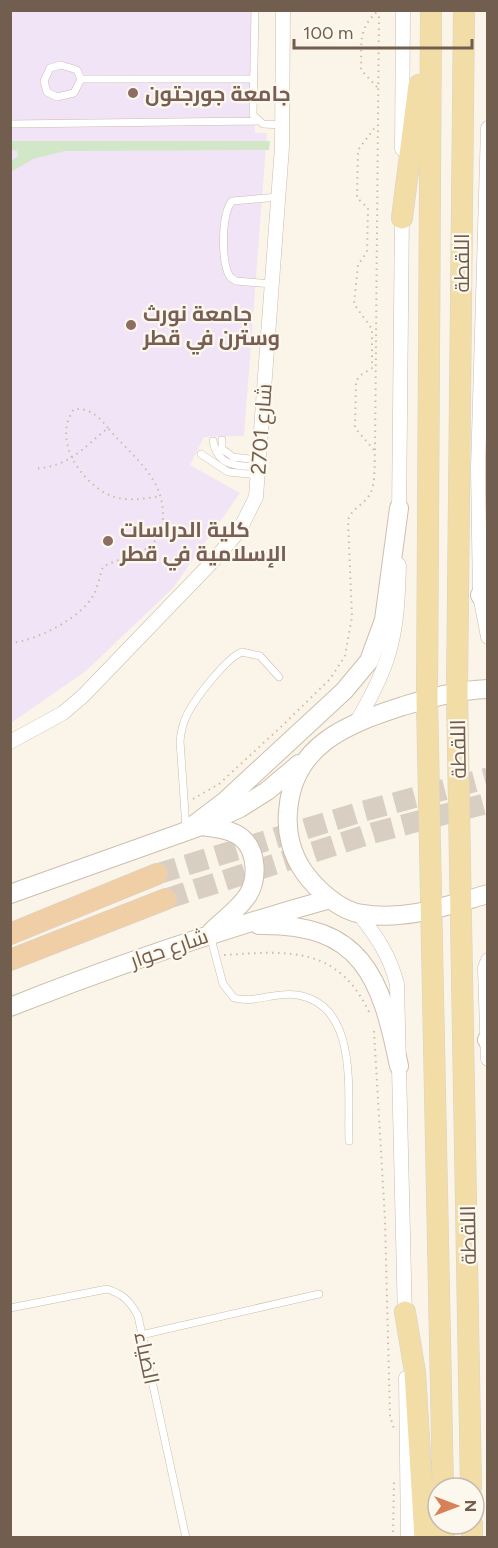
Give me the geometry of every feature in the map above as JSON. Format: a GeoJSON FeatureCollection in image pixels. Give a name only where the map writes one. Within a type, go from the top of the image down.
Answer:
{"type":"FeatureCollection","features":[{"type":"Feature","properties":{"kind":"highway"},"geometry":{"type":"LineString","coordinates":[[10,934],[157,874]]}},
{"type":"Feature","properties":{"kind":"highway"},"geometry":{"type":"LineString","coordinates":[[10,960],[166,899]]}},
{"type":"Feature","properties":{"kind":"main road","name":"اللقطة"},"geometry":{"type":"LineString","coordinates":[[464,10],[457,692],[471,1476]]}},
{"type":"Feature","properties":{"kind":"main road"},"geometry":{"type":"LineString","coordinates":[[402,218],[422,62],[431,15]]}},
{"type":"Feature","properties":{"kind":"main road","name":"اللقطة"},"geometry":{"type":"LineString","coordinates":[[431,15],[427,699],[443,1476]]}},
{"type":"Feature","properties":{"kind":"main road"},"geometry":{"type":"LineString","coordinates":[[194,828],[344,691],[365,667],[378,642],[384,620],[399,508]]}},
{"type":"Feature","properties":{"kind":"main road"},"geometry":{"type":"LineString","coordinates":[[10,894],[194,828],[240,808],[267,791],[330,737],[357,721],[427,699],[457,692],[488,689]]}},
{"type":"Feature","properties":{"kind":"main road"},"geometry":{"type":"LineString","coordinates":[[308,757],[296,777],[289,799],[287,822],[291,844],[299,866],[313,884],[330,899],[359,914],[383,916],[431,910],[488,894]]}},
{"type":"Feature","properties":{"kind":"main road"},"geometry":{"type":"LineString","coordinates":[[194,828],[229,832],[242,838],[250,850],[254,864],[255,879],[250,892],[210,933]]}},
{"type":"Feature","properties":{"kind":"main road","name":"شارع حوار"},"geometry":{"type":"LineString","coordinates":[[10,1007],[110,968],[210,933],[330,899]]}},
{"type":"Feature","properties":{"kind":"main road"},"geometry":{"type":"LineString","coordinates":[[239,926],[271,925],[319,932],[339,941],[355,954],[369,970],[381,993],[399,1066]]}},
{"type":"Feature","properties":{"kind":"main road"},"geometry":{"type":"LineString","coordinates":[[405,1312],[415,1372],[425,1538]]}},
{"type":"Feature","properties":{"kind":"street","name":"شارع 2701"},"geometry":{"type":"LineString","coordinates":[[10,742],[63,713],[83,696],[213,561],[249,515],[256,497],[279,197],[283,10]]}},
{"type":"Feature","properties":{"kind":"street"},"geometry":{"type":"LineString","coordinates":[[357,721],[384,674],[393,648],[396,620],[403,10]]}},
{"type":"Feature","properties":{"kind":"street","name":"اللقطة"},"geometry":{"type":"LineString","coordinates":[[488,128],[478,470],[484,601],[488,637]]}},
{"type":"Feature","properties":{"kind":"street"},"geometry":{"type":"LineString","coordinates":[[483,360],[488,329]]}},
{"type":"Feature","properties":{"kind":"street"},"geometry":{"type":"LineString","coordinates":[[359,914],[384,947],[392,964],[397,984],[408,1538]]}},
{"type":"Feature","properties":{"kind":"street"},"geometry":{"type":"LineString","coordinates":[[488,960],[485,968],[488,1059]]}},
{"type":"Feature","properties":{"kind":"lane"},"geometry":{"type":"LineString","coordinates":[[255,10],[253,115],[256,121]]}},
{"type":"Feature","properties":{"kind":"lane"},"geometry":{"type":"LineString","coordinates":[[61,65],[69,65],[77,70],[81,79],[74,93],[57,97],[47,92],[44,81],[50,68],[61,65]]}},
{"type":"Feature","properties":{"kind":"lane"},"geometry":{"type":"LineString","coordinates":[[81,79],[254,79]]}},
{"type":"Feature","properties":{"kind":"lane"},"geometry":{"type":"LineString","coordinates":[[10,124],[256,121],[263,124],[282,125]]}},
{"type":"Feature","properties":{"kind":"lane"},"geometry":{"type":"LineString","coordinates":[[272,284],[236,281],[230,278],[224,251],[225,219],[227,208],[232,201],[279,197]]}},
{"type":"Feature","properties":{"kind":"lane"},"geometry":{"type":"LineString","coordinates":[[222,440],[222,449],[228,456],[259,467]]}},
{"type":"Feature","properties":{"kind":"lane"},"geometry":{"type":"LineString","coordinates":[[213,441],[217,454],[225,462],[259,467]]}},
{"type":"Feature","properties":{"kind":"lane"},"geometry":{"type":"LineString","coordinates":[[201,454],[228,472],[259,467]]}},
{"type":"Feature","properties":{"kind":"lane"},"geometry":{"type":"LineString","coordinates":[[194,828],[185,803],[180,741],[190,709],[231,658],[242,652],[260,656],[279,677]]}},
{"type":"Feature","properties":{"kind":"lane"},"geometry":{"type":"LineString","coordinates":[[210,933],[225,989],[234,998],[246,1000],[296,994],[322,1005],[335,1019],[345,1047],[349,1141]]}},
{"type":"Feature","properties":{"kind":"lane","name":"الضياء"},"geometry":{"type":"LineString","coordinates":[[10,1308],[107,1289],[120,1294],[131,1303],[141,1335],[186,1538]]}},
{"type":"Feature","properties":{"kind":"lane"},"geometry":{"type":"LineString","coordinates":[[141,1335],[319,1294]]}},
{"type":"Feature","properties":{"kind":"path"},"geometry":{"type":"LineString","coordinates":[[378,88],[361,70],[362,31],[366,21],[379,10]]}},
{"type":"Feature","properties":{"kind":"path"},"geometry":{"type":"LineString","coordinates":[[185,803],[219,784],[330,679],[345,656],[352,624],[348,520],[352,511],[367,499],[372,489],[375,451],[378,367],[376,126],[379,10]]}},
{"type":"Feature","properties":{"kind":"path"},"geometry":{"type":"LineString","coordinates":[[372,368],[372,329],[354,304],[358,265],[367,252],[368,208],[357,198],[357,155],[360,145],[376,126]]}},
{"type":"Feature","properties":{"kind":"path"},"geometry":{"type":"LineString","coordinates":[[375,451],[355,428],[356,381],[360,375],[378,367]]}},
{"type":"Feature","properties":{"kind":"path"},"geometry":{"type":"LineString","coordinates":[[10,643],[21,642],[55,628],[76,612],[94,594],[103,567],[134,555],[153,544],[162,523],[160,496],[147,470],[97,416],[83,409],[74,409],[69,416],[67,433],[71,460],[90,481],[108,494],[138,500],[160,496]]}},
{"type":"Feature","properties":{"kind":"path"},"geometry":{"type":"LineString","coordinates":[[34,469],[57,466],[71,460],[108,428]]}},
{"type":"Feature","properties":{"kind":"path"},"geometry":{"type":"LineString","coordinates":[[215,956],[282,952],[298,953],[320,961],[351,984],[365,1004],[372,1022]]}},
{"type":"Feature","properties":{"kind":"path"},"geometry":{"type":"LineString","coordinates":[[374,1028],[385,1220],[390,1416],[396,1435]]}},
{"type":"Feature","properties":{"kind":"path"},"geometry":{"type":"LineString","coordinates":[[393,1538],[392,1486],[395,1470]]}},
{"type":"Feature","properties":{"kind":"shaded area"},"geometry":{"type":"Polygon","coordinates":[[[11,11],[254,11],[255,133],[267,133],[244,436],[204,437],[190,465],[240,493],[173,588],[86,671],[11,723],[11,11]]]}},
{"type":"Feature","properties":{"kind":"green space"},"geometry":{"type":"Polygon","coordinates":[[[11,141],[270,141],[269,150],[65,151],[33,159],[11,172],[11,161],[18,156],[17,151],[11,150],[11,141]]]}},
{"type":"Feature","properties":{"kind":"tunnel"},"geometry":{"type":"LineString","coordinates":[[157,874],[364,811],[488,778]]}},
{"type":"Feature","properties":{"kind":"tunnel"},"geometry":{"type":"LineString","coordinates":[[166,899],[373,833],[488,803]]}},
{"type":"Feature","properties":{"kind":"place","name":"جامعة جورجتون"},"geometry":{"type":"Point","coordinates":[133,93]}},
{"type":"Feature","properties":{"kind":"place","name":"جامعة نورث وسترن في قطر"},"geometry":{"type":"Point","coordinates":[131,325]}},
{"type":"Feature","properties":{"kind":"place","name":"كلية الدراسات الإسلامية في قطر"},"geometry":{"type":"Point","coordinates":[108,541]}}]}
